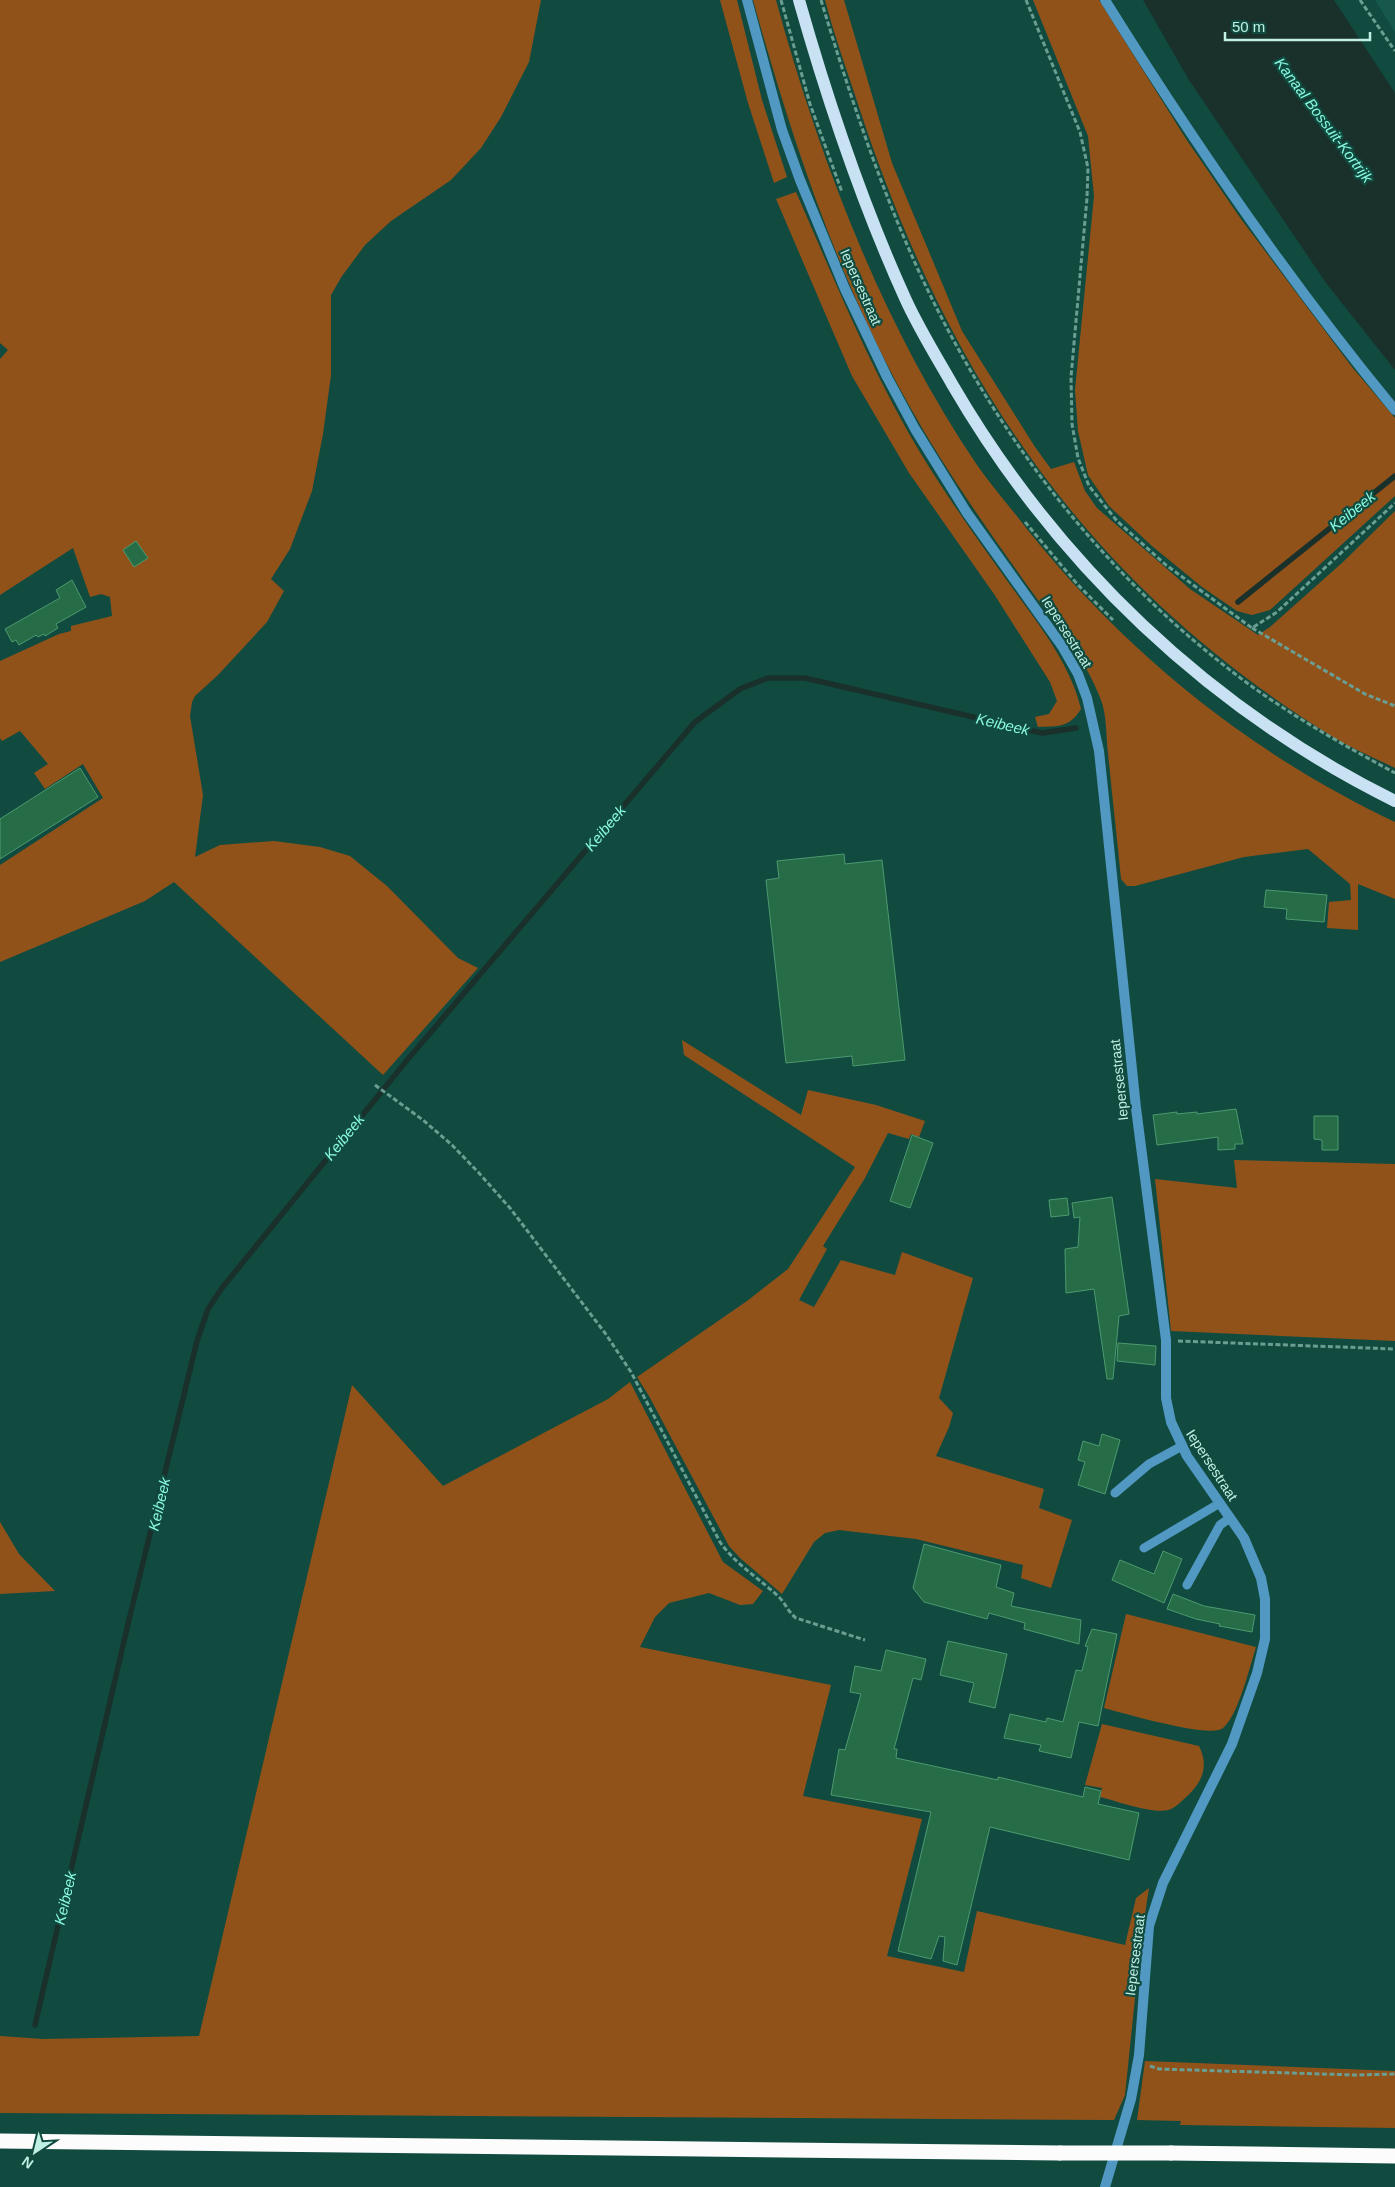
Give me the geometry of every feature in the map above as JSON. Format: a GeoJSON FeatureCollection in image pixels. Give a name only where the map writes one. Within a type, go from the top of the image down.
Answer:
{"type":"FeatureCollection","features":[{"type":"Feature","properties":{"kind":"highway"},"geometry":{"type":"LineString","coordinates":[[0,2141],[1395,2156]]}},
{"type":"Feature","properties":{"kind":"main road"},"geometry":{"type":"LineString","coordinates":[[799,0],[847,156],[873,225],[906,300],[979,430],[1017,484],[1057,536],[1105,589],[1159,641],[1205,680],[1256,720],[1310,755],[1395,801]]}},
{"type":"Feature","properties":{"kind":"street","name":"Iepersestraat"},"geometry":{"type":"LineString","coordinates":[[747,0],[782,130],[800,180],[845,289],[887,378],[915,429],[967,512],[1062,646],[1078,674],[1087,698],[1098,751],[1136,1108],[1166,1340],[1166,1398],[1171,1422],[1182,1446],[1244,1538],[1261,1578],[1265,1599],[1265,1640],[1257,1673],[1232,1744],[1179,1849],[1156,1903],[1149,1926],[1139,2055],[1131,2098],[1105,2187]]}},
{"type":"Feature","properties":{"kind":"street"},"geometry":{"type":"LineString","coordinates":[[1105,0],[1173,109],[1244,213],[1339,341],[1395,410]]}},
{"type":"Feature","properties":{"kind":"lane"},"geometry":{"type":"LineString","coordinates":[[1115,1493],[1149,1464],[1182,1446]]}},
{"type":"Feature","properties":{"kind":"lane"},"geometry":{"type":"LineString","coordinates":[[1144,1548],[1220,1503]]}},
{"type":"Feature","properties":{"kind":"lane"},"geometry":{"type":"LineString","coordinates":[[1187,1585],[1220,1525],[1230,1518]]}},
{"type":"Feature","properties":{"kind":"path"},"geometry":{"type":"LineString","coordinates":[[781,0],[810,104],[845,198]]}},
{"type":"Feature","properties":{"kind":"path"},"geometry":{"type":"LineString","coordinates":[[821,0],[849,92],[911,254],[948,330],[996,415],[1047,488],[1101,551],[1134,585],[1180,629],[1230,671],[1309,724],[1395,773]]}},
{"type":"Feature","properties":{"kind":"path"},"geometry":{"type":"LineString","coordinates":[[1026,0],[1080,132],[1088,168],[1071,377],[1072,424],[1078,458],[1089,486],[1117,521],[1166,565],[1252,628],[1365,694],[1395,706]]}},
{"type":"Feature","properties":{"kind":"path"},"geometry":{"type":"LineString","coordinates":[[1360,0],[1395,51]]}},
{"type":"Feature","properties":{"kind":"path"},"geometry":{"type":"LineString","coordinates":[[1252,628],[1277,612],[1395,503]]}},
{"type":"Feature","properties":{"kind":"path"},"geometry":{"type":"LineString","coordinates":[[1020,516],[1078,586],[1118,625]]}},
{"type":"Feature","properties":{"kind":"path"},"geometry":{"type":"LineString","coordinates":[[375,1085],[423,1120],[452,1145],[478,1172],[510,1208],[605,1333],[631,1372],[720,1542],[733,1560],[779,1597],[789,1612],[796,1618],[865,1640]]}},
{"type":"Feature","properties":{"kind":"path"},"geometry":{"type":"LineString","coordinates":[[1166,1340],[1395,1349]]}},
{"type":"Feature","properties":{"kind":"path"},"geometry":{"type":"LineString","coordinates":[[1139,2055],[1150,2066],[1159,2069],[1355,2075],[1395,2074]]}},
{"type":"Feature","properties":{"kind":"shaded area"},"geometry":{"type":"Polygon","coordinates":[[[0,0],[541,0],[529,62],[501,117],[481,148],[451,180],[391,221],[365,245],[342,276],[331,295],[331,375],[323,434],[312,491],[290,549],[271,579],[284,591],[267,622],[218,675],[195,696],[192,702],[190,716],[203,795],[195,857],[220,845],[274,841],[320,847],[350,856],[387,886],[458,958],[478,968],[383,1075],[174,882],[145,901],[0,962],[0,865],[103,798],[83,764],[45,789],[34,773],[48,764],[20,731],[2,741],[0,738],[0,661],[59,634],[71,631],[71,626],[112,616],[110,597],[101,594],[90,597],[73,548],[0,595],[0,359],[8,350],[0,343],[0,0]]]}},
{"type":"Feature","properties":{"kind":"shaded area"},"geometry":{"type":"Polygon","coordinates":[[[720,0],[737,0],[762,100],[787,177],[774,183],[748,103],[720,0]]]}},
{"type":"Feature","properties":{"kind":"shaded area"},"geometry":{"type":"Polygon","coordinates":[[[753,0],[776,0],[793,61],[813,121],[858,241],[912,356],[943,412],[991,484],[1055,563],[1097,608],[1141,651],[1187,691],[1236,728],[1287,762],[1340,794],[1395,822],[1395,899],[1358,884],[1358,930],[1327,928],[1329,902],[1351,900],[1350,884],[1308,849],[1244,857],[1135,886],[1127,886],[1121,879],[1105,720],[1103,706],[1094,683],[1066,637],[1007,557],[950,473],[910,407],[884,359],[839,259],[819,208],[784,105],[753,0]]]}},
{"type":"Feature","properties":{"kind":"shaded area"},"geometry":{"type":"Polygon","coordinates":[[[825,0],[844,0],[892,163],[962,331],[1035,447],[1051,469],[1074,462],[1085,491],[1097,508],[1190,589],[1258,635],[1270,627],[1343,562],[1395,511],[1395,768],[1333,737],[1245,677],[1167,612],[1098,541],[1036,466],[982,384],[935,297],[894,203],[858,104],[825,0]]]}},
{"type":"Feature","properties":{"kind":"shaded area"},"geometry":{"type":"Polygon","coordinates":[[[1033,0],[1099,0],[1186,139],[1241,219],[1352,367],[1395,418],[1395,496],[1270,610],[1252,615],[1237,611],[1202,587],[1152,546],[1109,506],[1088,475],[1078,431],[1075,390],[1094,196],[1088,136],[1033,0]]]}},
{"type":"Feature","properties":{"kind":"shaded area"},"geometry":{"type":"Polygon","coordinates":[[[1375,0],[1395,0],[1395,32],[1375,0]]]}},
{"type":"Feature","properties":{"kind":"shaded area"},"geometry":{"type":"Polygon","coordinates":[[[796,192],[854,325],[903,423],[974,535],[1051,642],[1069,675],[1081,709],[1067,723],[1057,726],[1038,727],[1035,717],[1049,714],[1057,701],[1050,682],[994,594],[909,473],[852,376],[776,199],[796,192]]]}},
{"type":"Feature","properties":{"kind":"shaded area"},"geometry":{"type":"Polygon","coordinates":[[[682,1040],[801,1115],[808,1090],[876,1105],[925,1121],[919,1137],[911,1134],[909,1139],[888,1133],[865,1178],[823,1246],[827,1249],[799,1300],[814,1307],[841,1260],[895,1275],[902,1252],[973,1278],[939,1398],[953,1413],[936,1456],[1044,1489],[1039,1508],[1072,1520],[1051,1588],[1021,1578],[1023,1565],[916,1539],[839,1530],[825,1533],[814,1542],[782,1594],[740,1558],[729,1546],[637,1377],[747,1301],[788,1269],[855,1167],[684,1055],[682,1040]]]}},
{"type":"Feature","properties":{"kind":"shaded area"},"geometry":{"type":"Polygon","coordinates":[[[1234,1160],[1395,1164],[1395,1341],[1171,1331],[1155,1179],[1237,1188],[1234,1160]]]}},
{"type":"Feature","properties":{"kind":"shaded area"},"geometry":{"type":"Polygon","coordinates":[[[630,1382],[723,1562],[763,1591],[753,1604],[740,1605],[709,1593],[669,1603],[655,1617],[640,1647],[831,1685],[803,1796],[922,1819],[887,1956],[964,1972],[977,1911],[1125,1945],[1136,1898],[1149,1888],[1141,1940],[1125,2095],[1114,2120],[0,2113],[0,2036],[43,2039],[199,2036],[352,1385],[443,1486],[608,1399],[630,1382]]]}},
{"type":"Feature","properties":{"kind":"shaded area"},"geometry":{"type":"Polygon","coordinates":[[[0,1522],[19,1554],[55,1591],[0,1594],[0,1522]]]}},
{"type":"Feature","properties":{"kind":"shaded area"},"geometry":{"type":"Polygon","coordinates":[[[1126,1614],[1256,1647],[1234,1713],[1223,1728],[1215,1731],[1185,1728],[1104,1708],[1126,1614]]]}},
{"type":"Feature","properties":{"kind":"shaded area"},"geometry":{"type":"Polygon","coordinates":[[[1102,1724],[1199,1746],[1204,1761],[1204,1768],[1199,1781],[1182,1801],[1168,1810],[1143,1809],[1100,1797],[1102,1788],[1085,1785],[1102,1724]]]}},
{"type":"Feature","properties":{"kind":"shaded area"},"geometry":{"type":"Polygon","coordinates":[[[1145,2061],[1395,2071],[1395,2128],[1180,2125],[1181,2121],[1137,2120],[1145,2061]]]}},
{"type":"Feature","properties":{"kind":"water","name":"Kanaal Bossuit-Kortrijk"},"geometry":{"type":"Polygon","coordinates":[[[1143,0],[1334,0],[1395,93],[1395,370],[1326,283],[1189,80],[1143,0]]]}},
{"type":"Feature","properties":{"kind":"building"},"geometry":{"type":"Polygon","coordinates":[[[136,541],[148,558],[134,567],[123,550],[136,541]]]}},
{"type":"Feature","properties":{"kind":"building"},"geometry":{"type":"Polygon","coordinates":[[[72,580],[86,607],[56,624],[58,628],[45,636],[44,634],[38,637],[36,635],[19,645],[16,640],[12,642],[5,629],[60,598],[56,590],[72,580]]]}},
{"type":"Feature","properties":{"kind":"building"},"geometry":{"type":"Polygon","coordinates":[[[80,768],[98,797],[0,859],[0,819],[80,768]]]}},
{"type":"Feature","properties":{"kind":"building"},"geometry":{"type":"Polygon","coordinates":[[[844,854],[845,864],[882,860],[905,1060],[853,1066],[852,1056],[786,1063],[766,880],[779,878],[777,861],[844,854]]]}},
{"type":"Feature","properties":{"kind":"building"},"geometry":{"type":"Polygon","coordinates":[[[1266,890],[1327,895],[1324,922],[1286,919],[1287,909],[1264,907],[1266,890]]]}},
{"type":"Feature","properties":{"kind":"building"},"geometry":{"type":"Polygon","coordinates":[[[1236,1109],[1243,1144],[1235,1144],[1235,1149],[1218,1150],[1218,1137],[1157,1145],[1153,1115],[1177,1112],[1177,1114],[1197,1112],[1197,1114],[1236,1109]]]}},
{"type":"Feature","properties":{"kind":"building"},"geometry":{"type":"Polygon","coordinates":[[[1314,1116],[1338,1116],[1338,1150],[1322,1150],[1322,1140],[1314,1139],[1314,1116]]]}},
{"type":"Feature","properties":{"kind":"building"},"geometry":{"type":"Polygon","coordinates":[[[912,1135],[933,1143],[910,1208],[890,1201],[912,1135]]]}},
{"type":"Feature","properties":{"kind":"building"},"geometry":{"type":"Polygon","coordinates":[[[1112,1197],[1129,1314],[1119,1316],[1113,1379],[1107,1379],[1094,1289],[1066,1293],[1065,1249],[1078,1247],[1080,1217],[1074,1218],[1072,1203],[1112,1197]]]}},
{"type":"Feature","properties":{"kind":"building"},"geometry":{"type":"Polygon","coordinates":[[[1067,1198],[1069,1215],[1051,1217],[1049,1200],[1067,1198]]]}},
{"type":"Feature","properties":{"kind":"building"},"geometry":{"type":"Polygon","coordinates":[[[1118,1343],[1156,1346],[1155,1365],[1117,1361],[1118,1343]]]}},
{"type":"Feature","properties":{"kind":"building"},"geometry":{"type":"Polygon","coordinates":[[[1102,1434],[1120,1440],[1105,1494],[1078,1485],[1085,1462],[1078,1460],[1083,1441],[1099,1446],[1102,1434]]]}},
{"type":"Feature","properties":{"kind":"building"},"geometry":{"type":"Polygon","coordinates":[[[924,1544],[1001,1565],[996,1587],[1014,1593],[1011,1606],[1081,1620],[1079,1644],[1024,1629],[1025,1623],[989,1613],[987,1619],[924,1602],[913,1588],[924,1544]]]}},
{"type":"Feature","properties":{"kind":"building"},"geometry":{"type":"Polygon","coordinates":[[[1163,1551],[1182,1559],[1164,1603],[1112,1580],[1120,1560],[1154,1574],[1163,1551]]]}},
{"type":"Feature","properties":{"kind":"building"},"geometry":{"type":"Polygon","coordinates":[[[1173,1594],[1204,1606],[1255,1615],[1252,1632],[1219,1626],[1220,1624],[1196,1619],[1167,1609],[1173,1594]]]}},
{"type":"Feature","properties":{"kind":"building"},"geometry":{"type":"Polygon","coordinates":[[[1092,1629],[1117,1634],[1098,1726],[1079,1722],[1071,1758],[1039,1751],[1041,1745],[1004,1738],[1010,1714],[1046,1722],[1047,1718],[1063,1722],[1076,1670],[1082,1671],[1088,1647],[1085,1646],[1092,1629]]]}},
{"type":"Feature","properties":{"kind":"building"},"geometry":{"type":"Polygon","coordinates":[[[948,1641],[1007,1654],[995,1708],[969,1702],[974,1683],[940,1675],[948,1641]]]}},
{"type":"Feature","properties":{"kind":"building"},"geometry":{"type":"Polygon","coordinates":[[[886,1650],[926,1659],[921,1680],[913,1678],[894,1749],[897,1749],[896,1758],[998,1780],[998,1777],[1083,1797],[1085,1787],[1101,1791],[1098,1804],[1139,1813],[1129,1860],[990,1827],[957,1965],[943,1961],[945,1937],[939,1936],[931,1959],[898,1951],[931,1812],[831,1795],[839,1749],[845,1750],[861,1694],[850,1692],[855,1666],[881,1671],[886,1650]]]}},
{"type":"Feature","properties":{"kind":"waterway","name":"Keibeek"},"geometry":{"type":"LineString","coordinates":[[1238,602],[1395,476]]}},
{"type":"Feature","properties":{"kind":"waterway","name":"Keibeek"},"geometry":{"type":"LineString","coordinates":[[35,2025],[128,1624],[197,1341],[208,1309],[222,1288],[408,1059],[695,722],[740,689],[768,678],[805,678],[1042,733],[1076,728]]}}]}
